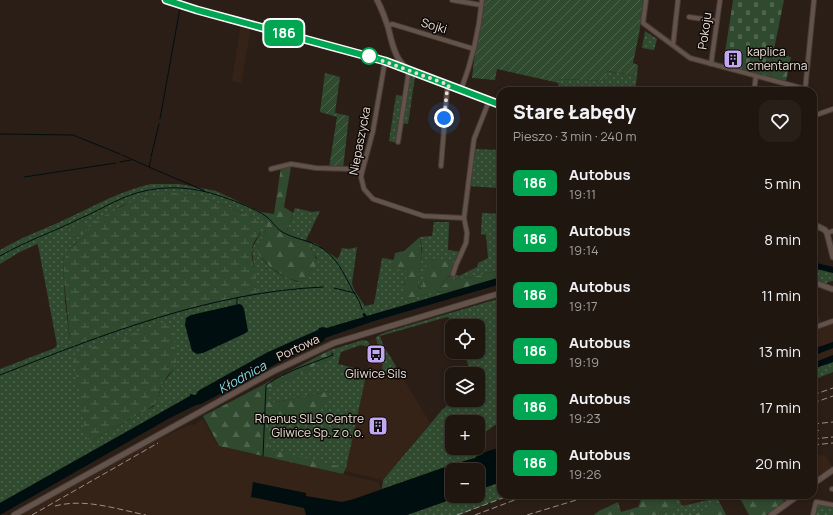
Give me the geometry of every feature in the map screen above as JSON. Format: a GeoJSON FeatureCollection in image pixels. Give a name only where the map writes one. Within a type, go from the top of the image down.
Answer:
{"type":"FeatureCollection","features":[{"type":"Feature","properties":{"kind":"street"},"geometry":{"type":"LineString","coordinates":[[166,0],[197,10],[385,61],[497,104]]}},
{"type":"Feature","properties":{"kind":"street"},"geometry":{"type":"LineString","coordinates":[[377,0],[388,26],[397,59],[392,64]]}},
{"type":"Feature","properties":{"kind":"street"},"geometry":{"type":"LineString","coordinates":[[452,0],[482,2],[474,49],[461,90]]}},
{"type":"Feature","properties":{"kind":"street"},"geometry":{"type":"LineString","coordinates":[[646,0],[643,22],[690,58],[794,87]]}},
{"type":"Feature","properties":{"kind":"street"},"geometry":{"type":"LineString","coordinates":[[673,45],[678,0]]}},
{"type":"Feature","properties":{"kind":"street","name":"Pokoju"},"geometry":{"type":"LineString","coordinates":[[711,64],[720,0]]}},
{"type":"Feature","properties":{"kind":"street"},"geometry":{"type":"LineString","coordinates":[[805,87],[814,0]]}},
{"type":"Feature","properties":{"kind":"street"},"geometry":{"type":"LineString","coordinates":[[689,17],[717,21]]}},
{"type":"Feature","properties":{"kind":"street","name":"Sojki"},"geometry":{"type":"LineString","coordinates":[[388,26],[392,24],[474,49]]}},
{"type":"Feature","properties":{"kind":"street"},"geometry":{"type":"LineString","coordinates":[[396,55],[403,65],[409,70]]}},
{"type":"Feature","properties":{"kind":"street","name":"Niepaszycka"},"geometry":{"type":"LineString","coordinates":[[385,61],[373,131],[361,177],[364,189],[374,199],[424,216],[464,218]]}},
{"type":"Feature","properties":{"kind":"street"},"geometry":{"type":"LineString","coordinates":[[398,142],[409,70]]}},
{"type":"Feature","properties":{"kind":"street"},"geometry":{"type":"LineString","coordinates":[[755,87],[756,76]]}},
{"type":"Feature","properties":{"kind":"street"},"geometry":{"type":"LineString","coordinates":[[441,166],[447,91],[449,85]]}},
{"type":"Feature","properties":{"kind":"street"},"geometry":{"type":"LineString","coordinates":[[453,274],[466,243],[467,233],[464,218],[474,139],[489,101]]}},
{"type":"Feature","properties":{"kind":"street"},"geometry":{"type":"LineString","coordinates":[[817,115],[833,109]]}},
{"type":"Feature","properties":{"kind":"street"},"geometry":{"type":"LineString","coordinates":[[271,169],[291,164],[316,168],[349,169],[362,172]]}},
{"type":"Feature","properties":{"kind":"street"},"geometry":{"type":"LineString","coordinates":[[817,226],[825,230],[827,233],[833,257]]}},
{"type":"Feature","properties":{"kind":"street"},"geometry":{"type":"LineString","coordinates":[[827,233],[833,231]]}},
{"type":"Feature","properties":{"kind":"street"},"geometry":{"type":"LineString","coordinates":[[817,283],[833,289]]}},
{"type":"Feature","properties":{"kind":"street","name":"Portowa"},"geometry":{"type":"LineString","coordinates":[[14,515],[274,371],[313,352],[342,340],[497,294]]}},
{"type":"Feature","properties":{"kind":"street"},"geometry":{"type":"LineString","coordinates":[[817,327],[833,321]]}},
{"type":"Feature","properties":{"kind":"street"},"geometry":{"type":"LineString","coordinates":[[817,481],[833,470]]}},
{"type":"Feature","properties":{"kind":"street"},"geometry":{"type":"LineString","coordinates":[[771,515],[793,499]]}},
{"type":"Feature","properties":{"kind":"street"},"geometry":{"type":"LineString","coordinates":[[813,515],[816,502],[833,505]]}},
{"type":"Feature","properties":{"kind":"shaded area"},"geometry":{"type":"Polygon","coordinates":[[[241,24],[251,27],[241,83],[232,81],[241,24]]]}},
{"type":"Feature","properties":{"kind":"shaded area"},"geometry":{"type":"Polygon","coordinates":[[[817,310],[822,323],[817,325],[817,310]]]}},
{"type":"Feature","properties":{"kind":"shaded area"},"geometry":{"type":"Polygon","coordinates":[[[833,322],[833,342],[817,348],[817,328],[833,322]]]}},
{"type":"Feature","properties":{"kind":"shaded area"},"geometry":{"type":"Polygon","coordinates":[[[380,336],[383,345],[430,423],[383,480],[345,471],[372,349],[368,341],[380,336]]]}},
{"type":"Feature","properties":{"kind":"shaded area"},"geometry":{"type":"Polygon","coordinates":[[[833,348],[833,355],[817,361],[817,354],[833,348]]]}},
{"type":"Feature","properties":{"kind":"shaded area"},"geometry":{"type":"Polygon","coordinates":[[[203,419],[218,446],[378,482],[382,489],[342,502],[334,501],[338,515],[22,515],[151,443],[189,425],[194,425],[203,419]]]}},
{"type":"Feature","properties":{"kind":"shaded area"},"geometry":{"type":"Polygon","coordinates":[[[825,455],[833,467],[817,478],[817,456],[825,455]]]}},
{"type":"Feature","properties":{"kind":"shaded area"},"geometry":{"type":"Polygon","coordinates":[[[679,499],[694,499],[687,505],[682,506],[679,499]]]}},
{"type":"Feature","properties":{"kind":"green space"},"geometry":{"type":"Polygon","coordinates":[[[484,0],[644,0],[633,63],[638,65],[637,76],[607,71],[605,81],[559,79],[559,83],[497,69],[495,80],[472,78],[484,0]]]}},
{"type":"Feature","properties":{"kind":"green space"},"geometry":{"type":"Polygon","coordinates":[[[733,0],[784,0],[770,77],[723,66],[733,0]]]}},
{"type":"Feature","properties":{"kind":"green space"},"geometry":{"type":"Polygon","coordinates":[[[645,31],[657,39],[654,50],[642,48],[645,31]]]}},
{"type":"Feature","properties":{"kind":"green space"},"geometry":{"type":"Polygon","coordinates":[[[773,54],[791,57],[786,81],[770,77],[773,54]]]}},
{"type":"Feature","properties":{"kind":"green space"},"geometry":{"type":"Polygon","coordinates":[[[606,71],[637,76],[636,87],[558,87],[559,79],[605,81],[606,71]]]}},
{"type":"Feature","properties":{"kind":"green space"},"geometry":{"type":"Polygon","coordinates":[[[325,73],[340,77],[335,113],[349,116],[343,169],[329,168],[337,117],[320,112],[325,73]]]}},
{"type":"Feature","properties":{"kind":"green space"},"geometry":{"type":"Polygon","coordinates":[[[409,75],[415,77],[408,124],[401,123],[409,75]]]}},
{"type":"Feature","properties":{"kind":"green space"},"geometry":{"type":"Polygon","coordinates":[[[396,95],[404,96],[397,143],[389,141],[396,95]]]}},
{"type":"Feature","properties":{"kind":"green space"},"geometry":{"type":"Polygon","coordinates":[[[473,149],[497,150],[497,188],[469,186],[473,149]]]}},
{"type":"Feature","properties":{"kind":"green space"},"geometry":{"type":"Polygon","coordinates":[[[281,167],[291,167],[284,207],[293,213],[287,230],[312,243],[311,249],[318,262],[310,276],[301,282],[287,278],[271,268],[259,255],[257,247],[265,234],[267,224],[261,212],[274,214],[281,167]]]}},
{"type":"Feature","properties":{"kind":"green space"},"geometry":{"type":"Polygon","coordinates":[[[151,184],[179,184],[216,191],[261,212],[267,224],[265,234],[257,247],[259,254],[267,265],[278,273],[298,282],[311,272],[317,258],[312,252],[311,246],[305,242],[315,243],[338,259],[342,248],[349,249],[357,247],[352,283],[354,290],[365,306],[374,304],[382,258],[395,260],[393,270],[403,268],[407,271],[407,277],[404,285],[406,300],[434,292],[459,290],[367,316],[364,313],[364,317],[325,328],[292,341],[198,391],[196,395],[190,396],[0,503],[0,369],[55,348],[57,345],[38,245],[37,244],[18,253],[0,264],[0,250],[106,200],[151,184]],[[173,193],[145,197],[121,206],[89,229],[83,237],[70,248],[64,257],[65,301],[70,340],[74,343],[79,343],[183,310],[257,293],[252,249],[260,233],[257,219],[205,199],[173,193]],[[173,370],[92,440],[153,407],[158,399],[161,386],[173,370]]]}},
{"type":"Feature","properties":{"kind":"green space"},"geometry":{"type":"Polygon","coordinates":[[[173,193],[205,199],[257,219],[260,231],[253,244],[252,259],[257,282],[257,293],[183,310],[79,343],[74,343],[70,340],[64,280],[63,261],[67,251],[83,237],[93,222],[100,218],[134,200],[159,194],[173,193]]]}},
{"type":"Feature","properties":{"kind":"green space"},"geometry":{"type":"Polygon","coordinates":[[[295,208],[312,212],[320,211],[305,242],[287,230],[295,208]]]}},
{"type":"Feature","properties":{"kind":"green space"},"geometry":{"type":"Polygon","coordinates":[[[482,213],[497,214],[497,271],[473,277],[451,279],[440,289],[444,281],[450,276],[434,259],[426,268],[423,288],[419,288],[417,276],[422,254],[420,237],[432,236],[434,222],[449,222],[448,250],[463,252],[455,274],[459,276],[477,267],[478,263],[488,258],[486,235],[481,234],[482,213]]]}},
{"type":"Feature","properties":{"kind":"green space"},"geometry":{"type":"Polygon","coordinates":[[[80,222],[88,224],[89,227],[82,233],[72,234],[70,230],[75,224],[80,222]]]}},
{"type":"Feature","properties":{"kind":"green space"},"geometry":{"type":"Polygon","coordinates":[[[420,237],[422,256],[418,276],[418,287],[420,289],[423,288],[425,267],[432,260],[436,259],[452,261],[454,264],[452,273],[444,281],[440,288],[451,279],[473,277],[497,271],[497,278],[459,290],[434,292],[406,300],[403,293],[407,271],[403,268],[392,271],[395,253],[404,251],[420,237]]]}},
{"type":"Feature","properties":{"kind":"green space"},"geometry":{"type":"Polygon","coordinates":[[[817,269],[833,273],[833,281],[826,284],[817,281],[817,269]]]}},
{"type":"Feature","properties":{"kind":"green space"},"geometry":{"type":"Polygon","coordinates":[[[497,299],[497,424],[485,432],[485,415],[445,415],[445,455],[478,455],[475,458],[458,463],[445,463],[445,467],[382,489],[383,480],[446,407],[485,407],[485,367],[469,367],[466,359],[485,359],[485,319],[450,319],[447,317],[380,336],[383,345],[403,378],[381,374],[383,364],[377,363],[379,353],[376,337],[386,332],[497,299]]]}},
{"type":"Feature","properties":{"kind":"green space"},"geometry":{"type":"Polygon","coordinates":[[[167,322],[173,326],[176,363],[161,386],[157,402],[149,409],[90,441],[86,438],[73,358],[75,354],[82,350],[167,322]]]}},
{"type":"Feature","properties":{"kind":"green space"},"geometry":{"type":"Polygon","coordinates":[[[363,340],[368,341],[372,349],[361,345],[341,352],[338,364],[367,371],[346,468],[268,450],[268,422],[317,410],[330,391],[272,403],[267,399],[267,390],[333,357],[330,350],[363,340]]]}},
{"type":"Feature","properties":{"kind":"green space"},"geometry":{"type":"Polygon","coordinates":[[[330,350],[333,357],[267,390],[267,399],[272,403],[330,391],[329,399],[317,410],[268,422],[268,449],[346,468],[343,474],[219,446],[203,416],[330,350]]]}},
{"type":"Feature","properties":{"kind":"green space"},"geometry":{"type":"Polygon","coordinates":[[[833,362],[833,372],[817,378],[817,368],[833,362]]]}},
{"type":"Feature","properties":{"kind":"green space"},"geometry":{"type":"Polygon","coordinates":[[[497,483],[497,499],[499,499],[460,515],[407,515],[445,502],[445,503],[485,503],[485,488],[497,483]]]}},
{"type":"Feature","properties":{"kind":"green space"},"geometry":{"type":"Polygon","coordinates":[[[641,499],[673,499],[678,508],[656,515],[594,515],[618,502],[621,512],[638,507],[641,499]]]}},
{"type":"Feature","properties":{"kind":"green space"},"geometry":{"type":"Polygon","coordinates":[[[673,499],[679,499],[682,506],[713,499],[718,499],[720,503],[693,515],[656,515],[678,508],[673,499]]]}},
{"type":"Feature","properties":{"kind":"green space"},"geometry":{"type":"Polygon","coordinates":[[[783,499],[784,503],[766,515],[749,515],[741,500],[783,499]]]}},
{"type":"Feature","properties":{"kind":"green space"},"geometry":{"type":"Polygon","coordinates":[[[720,503],[726,515],[693,515],[720,503]]]}},
{"type":"Feature","properties":{"kind":"green space"},"geometry":{"type":"Polygon","coordinates":[[[816,504],[833,507],[833,515],[815,515],[816,504]]]}},
{"type":"Feature","properties":{"kind":"water"},"geometry":{"type":"Polygon","coordinates":[[[817,263],[833,267],[833,273],[817,269],[817,263]]]}},
{"type":"Feature","properties":{"kind":"water","name":"Kłodnica"},"geometry":{"type":"Polygon","coordinates":[[[497,278],[497,285],[374,321],[325,338],[324,341],[306,348],[201,404],[168,419],[0,515],[0,503],[190,396],[190,394],[196,395],[198,391],[268,352],[318,330],[319,328],[327,328],[364,317],[362,314],[364,313],[367,316],[497,278]]]}},
{"type":"Feature","properties":{"kind":"water"},"geometry":{"type":"Polygon","coordinates":[[[239,304],[242,305],[244,309],[248,331],[246,333],[203,353],[197,354],[192,351],[185,325],[186,318],[191,315],[239,304]]]}},
{"type":"Feature","properties":{"kind":"water"},"geometry":{"type":"Polygon","coordinates":[[[833,342],[833,348],[817,354],[817,348],[833,342]]]}},
{"type":"Feature","properties":{"kind":"water"},"geometry":{"type":"Polygon","coordinates":[[[833,355],[833,362],[817,368],[817,361],[833,355]]]}},
{"type":"Feature","properties":{"kind":"water"},"geometry":{"type":"Polygon","coordinates":[[[497,448],[497,483],[485,488],[485,463],[458,463],[475,458],[478,455],[485,455],[485,452],[497,448]]]}},
{"type":"Feature","properties":{"kind":"water"},"geometry":{"type":"Polygon","coordinates":[[[445,467],[445,502],[407,515],[306,515],[304,508],[251,497],[253,482],[306,493],[306,496],[342,502],[445,467]]]}},
{"type":"Feature","properties":{"kind":"waterway"},"geometry":{"type":"LineString","coordinates":[[160,119],[180,8]]}},
{"type":"Feature","properties":{"kind":"waterway"},"geometry":{"type":"LineString","coordinates":[[151,157],[159,124]]}},
{"type":"Feature","properties":{"kind":"waterway"},"geometry":{"type":"LineString","coordinates":[[0,134],[73,135],[120,154]]}},
{"type":"Feature","properties":{"kind":"waterway"},"geometry":{"type":"LineString","coordinates":[[122,155],[149,167]]}},
{"type":"Feature","properties":{"kind":"waterway"},"geometry":{"type":"LineString","coordinates":[[151,159],[149,167],[205,191]]}},
{"type":"Feature","properties":{"kind":"waterway"},"geometry":{"type":"LineString","coordinates":[[120,162],[131,160]]}},
{"type":"Feature","properties":{"kind":"waterway"},"geometry":{"type":"LineString","coordinates":[[24,177],[116,163]]}},
{"type":"Feature","properties":{"kind":"waterway"},"geometry":{"type":"LineString","coordinates":[[0,256],[85,217],[117,200],[134,194],[158,189],[193,189],[217,195],[263,214],[284,233],[314,244],[330,254],[346,278],[362,309]]}},
{"type":"Feature","properties":{"kind":"waterway"},"geometry":{"type":"LineString","coordinates":[[0,375],[118,330],[199,306],[240,297],[323,287]]}},
{"type":"Feature","properties":{"kind":"waterway"},"geometry":{"type":"LineString","coordinates":[[334,288],[355,293]]}},
{"type":"Feature","properties":{"kind":"waterway"},"geometry":{"type":"LineString","coordinates":[[237,298],[237,304]]}},
{"type":"Feature","properties":{"kind":"waterway"},"geometry":{"type":"LineString","coordinates":[[263,456],[266,385],[296,369],[333,355],[332,353]]}},
{"type":"Feature","properties":{"kind":"railway"},"geometry":{"type":"LineString","coordinates":[[817,394],[833,388]]}},
{"type":"Feature","properties":{"kind":"railway"},"geometry":{"type":"LineString","coordinates":[[817,402],[833,396]]}},
{"type":"Feature","properties":{"kind":"railway"},"geometry":{"type":"LineString","coordinates":[[817,424],[833,422]]}},
{"type":"Feature","properties":{"kind":"railway"},"geometry":{"type":"LineString","coordinates":[[817,431],[822,430]]}},
{"type":"Feature","properties":{"kind":"railway"},"geometry":{"type":"LineString","coordinates":[[817,439],[833,437]]}},
{"type":"Feature","properties":{"kind":"railway"},"geometry":{"type":"LineString","coordinates":[[32,515],[158,443]]}},
{"type":"Feature","properties":{"kind":"railway"},"geometry":{"type":"LineString","coordinates":[[817,445],[833,443]]}},
{"type":"Feature","properties":{"kind":"railway"},"geometry":{"type":"LineString","coordinates":[[457,515],[500,499]]}},
{"type":"Feature","properties":{"kind":"railway"},"geometry":{"type":"LineString","coordinates":[[475,515],[517,499]]}},
{"type":"Feature","properties":{"kind":"railway"},"geometry":{"type":"LineString","coordinates":[[527,515],[580,499]]}},
{"type":"Feature","properties":{"kind":"railway"},"geometry":{"type":"LineString","coordinates":[[55,506],[78,503],[100,505],[146,515]]}},
{"type":"Feature","properties":{"kind":"bus line","name":"186"},"geometry":{"type":"LineString","coordinates":[[166,0],[197,10],[385,61],[497,104]]}},
{"type":"Feature","properties":{"kind":"place","name":"kaplica cmentarna"},"geometry":{"type":"Point","coordinates":[733,59]}},
{"type":"Feature","properties":{"kind":"place","name":"Gliwice Sils"},"geometry":{"type":"Point","coordinates":[376,354]}},
{"type":"Feature","properties":{"kind":"place","name":"Rhenus SILS Centre Gliwice Sp. z o. o."},"geometry":{"type":"Point","coordinates":[378,426]}},
{"type":"Feature","properties":{"kind":"route"},"geometry":{"type":"LineString","coordinates":[[369,56],[390,62],[449,85],[444,118]]}}]}
